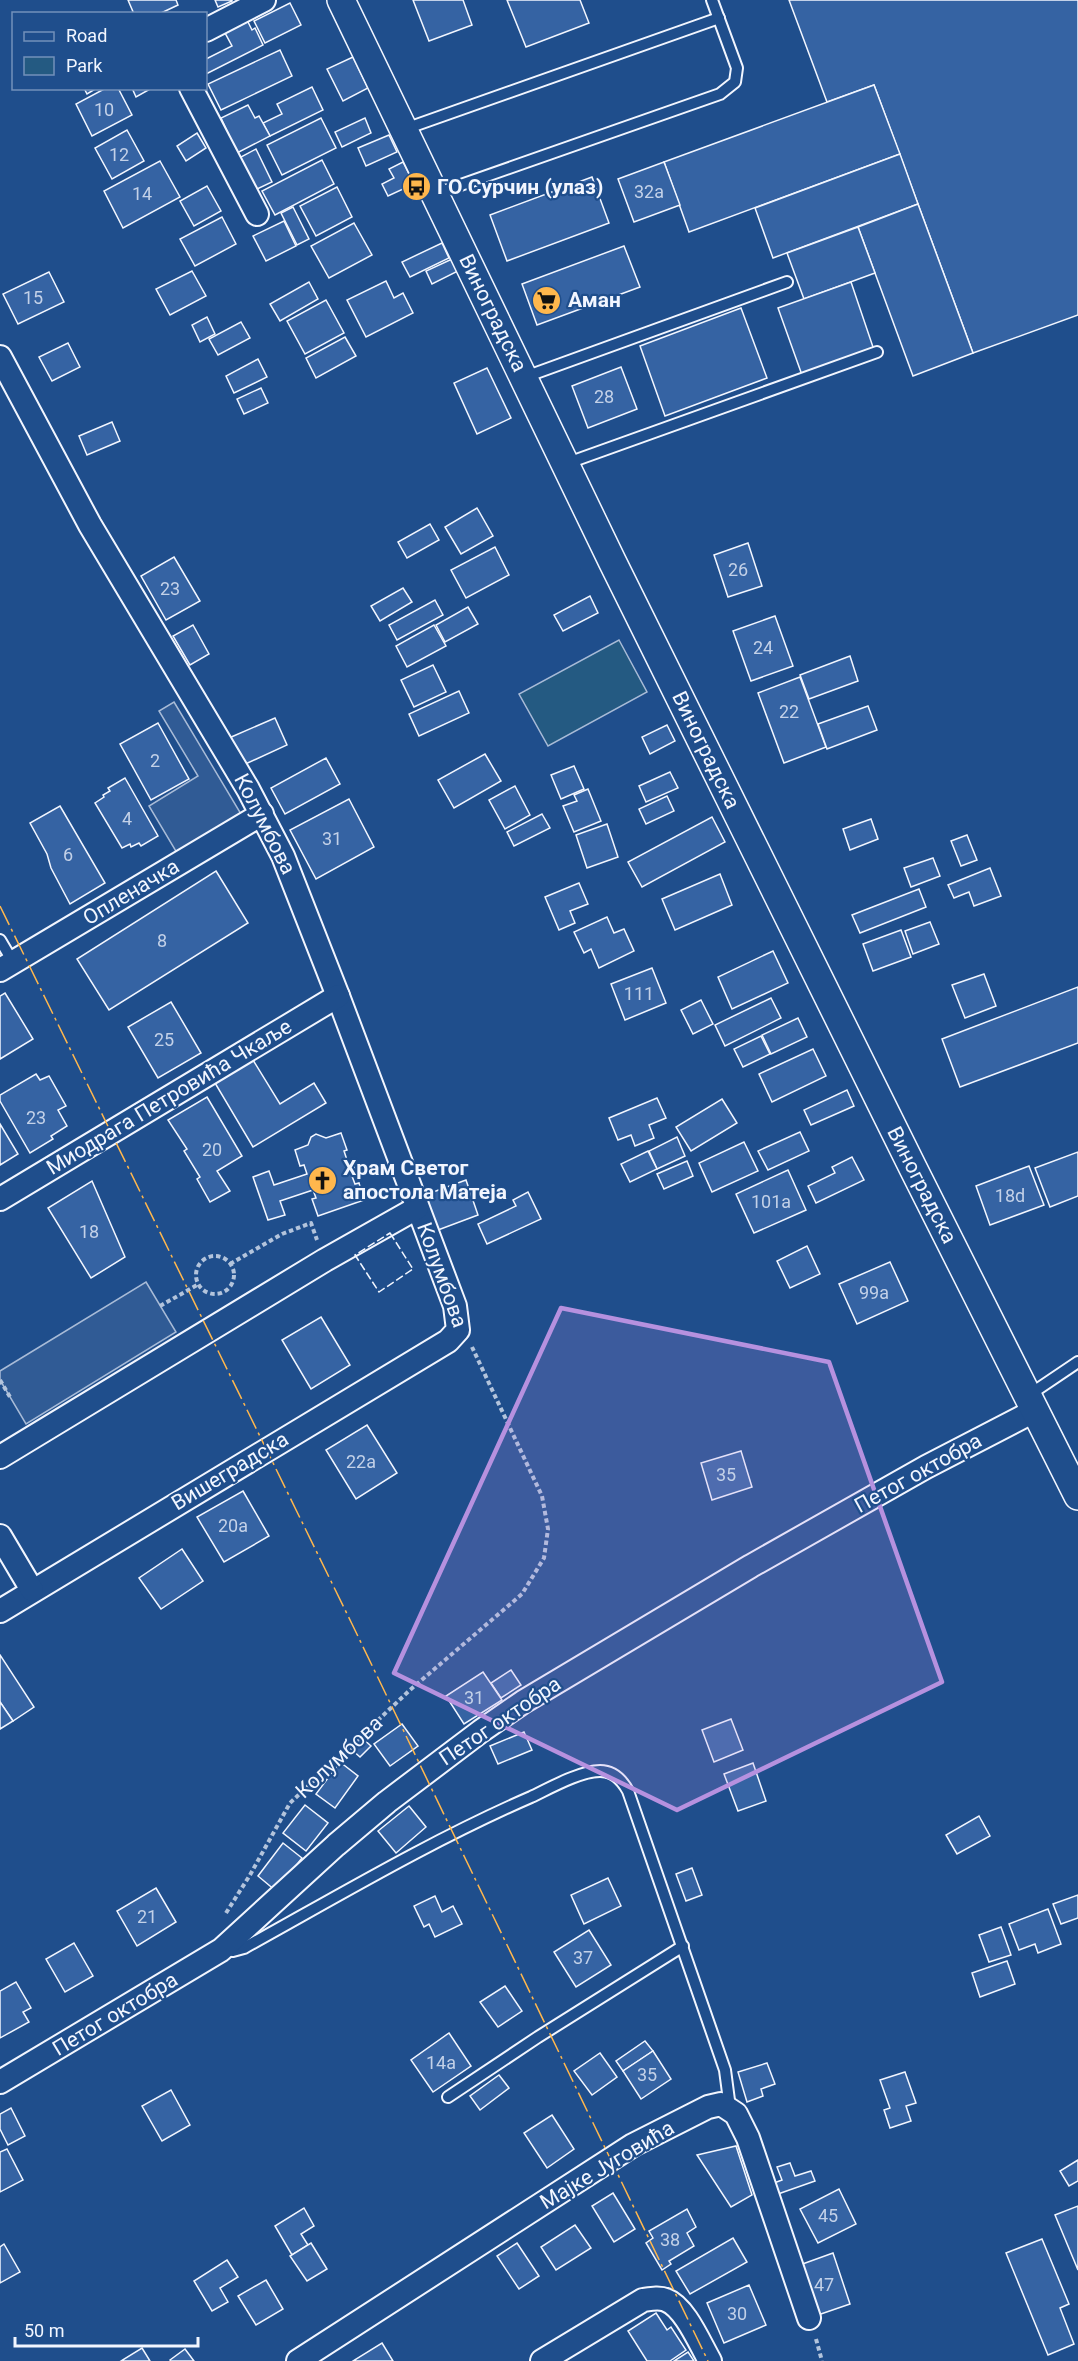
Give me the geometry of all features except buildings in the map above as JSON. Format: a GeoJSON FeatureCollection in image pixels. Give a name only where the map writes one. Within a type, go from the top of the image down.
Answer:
{"type":"FeatureCollection","features":[{"type":"Feature","properties":{"kind":"street"},"geometry":{"type":"LineString","coordinates":[[207,29],[264,0]]}},
{"type":"Feature","properties":{"kind":"street","name":"Виноградска"},"geometry":{"type":"LineString","coordinates":[[341,0],[565,464],[907,1158],[1078,1496]]}},
{"type":"Feature","properties":{"kind":"street"},"geometry":{"type":"LineString","coordinates":[[192,90],[258,214]]}},
{"type":"Feature","properties":{"kind":"street","name":"Колумбова"},"geometry":{"type":"LineString","coordinates":[[0,357],[90,525],[262,814],[296,885],[455,1306],[458,1330]]}},
{"type":"Feature","properties":{"kind":"street","name":"Опленачка"},"geometry":{"type":"LineString","coordinates":[[7,966],[262,814]]}},
{"type":"Feature","properties":{"kind":"street","name":"Миодрага Петровића Чкаље"},"geometry":{"type":"LineString","coordinates":[[0,1198],[338,996]]}},
{"type":"Feature","properties":{"kind":"street"},"geometry":{"type":"LineString","coordinates":[[0,1457],[325,1260],[417,1208]]}},
{"type":"Feature","properties":{"kind":"street","name":"Вишеградска"},"geometry":{"type":"LineString","coordinates":[[0,1611],[438,1347],[454,1336],[458,1330]]}},
{"type":"Feature","properties":{"kind":"street","name":"Петог октобра"},"geometry":{"type":"LineString","coordinates":[[0,2082],[221,1950],[379,1809],[473,1736],[523,1702],[1032,1403]]}},
{"type":"Feature","properties":{"kind":"street"},"geometry":{"type":"LineString","coordinates":[[0,1536],[32,1590]]}},
{"type":"Feature","properties":{"kind":"street","name":"Мајке Југовића"},"geometry":{"type":"LineString","coordinates":[[298,2361],[633,2145],[708,2107],[721,2104],[730,2108]]}},
{"type":"Feature","properties":{"kind":"street"},"geometry":{"type":"LineString","coordinates":[[730,2108],[748,2138],[809,2318]]}},
{"type":"Feature","properties":{"kind":"street"},"geometry":{"type":"LineString","coordinates":[[542,2361],[643,2300],[656,2298],[666,2300],[684,2316],[710,2361]]}},
{"type":"Feature","properties":{"kind":"lane"},"geometry":{"type":"LineString","coordinates":[[435,194],[720,94],[735,82],[737,68],[712,0]]}},
{"type":"Feature","properties":{"kind":"lane"},"geometry":{"type":"LineString","coordinates":[[404,130],[719,18]]}},
{"type":"Feature","properties":{"kind":"lane"},"geometry":{"type":"LineString","coordinates":[[524,377],[787,282]]}},
{"type":"Feature","properties":{"kind":"lane"},"geometry":{"type":"LineString","coordinates":[[565,464],[877,352]]}},
{"type":"Feature","properties":{"kind":"lane"},"geometry":{"type":"LineString","coordinates":[[0,940],[7,966]]}},
{"type":"Feature","properties":{"kind":"lane"},"geometry":{"type":"LineString","coordinates":[[1032,1403],[1078,1362]]}},
{"type":"Feature","properties":{"kind":"lane"},"geometry":{"type":"LineString","coordinates":[[221,1950],[233,1951],[244,1948],[497,1811],[579,1777],[599,1771],[612,1774],[623,1780],[628,1791],[683,1946],[725,2070],[730,2108]]}},
{"type":"Feature","properties":{"kind":"lane"},"geometry":{"type":"LineString","coordinates":[[448,2097],[538,2037],[683,1946]]}},
{"type":"Feature","properties":{"kind":"path"},"geometry":{"type":"LineString","coordinates":[[230,1264],[282,1234],[311,1223],[325,1260]]}},
{"type":"Feature","properties":{"kind":"path"},"geometry":{"type":"LineString","coordinates":[[220,1257],[230,1264],[234,1276],[233,1282],[225,1291],[219,1294],[207,1292],[199,1284],[196,1278],[199,1266],[208,1258],[220,1257]]}},
{"type":"Feature","properties":{"kind":"path"},"geometry":{"type":"LineString","coordinates":[[160,1306],[199,1284]]}},
{"type":"Feature","properties":{"kind":"path","name":"Колумбова"},"geometry":{"type":"LineString","coordinates":[[220,1921],[250,1875],[290,1803],[410,1690],[522,1594],[544,1558],[548,1529],[542,1496],[475,1353],[458,1330]]}},
{"type":"Feature","properties":{"kind":"path"},"geometry":{"type":"LineString","coordinates":[[0,1380],[10,1396]]}},
{"type":"Feature","properties":{"kind":"highlighted area"},"geometry":{"type":"Polygon","coordinates":[[[561,1308],[829,1362],[942,1682],[677,1810],[394,1673],[561,1308]]]}},
{"type":"Feature","properties":{"kind":"green space"},"geometry":{"type":"Polygon","coordinates":[[[619,640],[647,692],[548,746],[519,694],[619,640]]]}},
{"type":"Feature","properties":{"kind":"shaded area"},"geometry":{"type":"Polygon","coordinates":[[[174,702],[241,814],[177,853],[149,806],[198,776],[159,711],[174,702]]]}},
{"type":"Feature","properties":{"kind":"shaded area"},"geometry":{"type":"Polygon","coordinates":[[[146,1282],[176,1332],[26,1424],[0,1380],[0,1371],[146,1282]]]}},
{"type":"Feature","properties":{"kind":"fence"},"geometry":{"type":"LineString","coordinates":[[390,1233],[413,1269],[379,1292],[355,1255],[390,1233]]}},
{"type":"Feature","properties":{"kind":"power"},"geometry":{"type":"LineString","coordinates":[[0,906],[352,1624],[708,2361]]}},
{"type":"Feature","properties":{"kind":"place","name":"ГО Сурчин (улаз)"},"geometry":{"type":"Point","coordinates":[416,187]}},
{"type":"Feature","properties":{"kind":"place","name":"Аман"},"geometry":{"type":"Point","coordinates":[547,300]}},
{"type":"Feature","properties":{"kind":"place","name":"Храм Светог апостола Матеја"},"geometry":{"type":"Point","coordinates":[322,1180]}}]}
